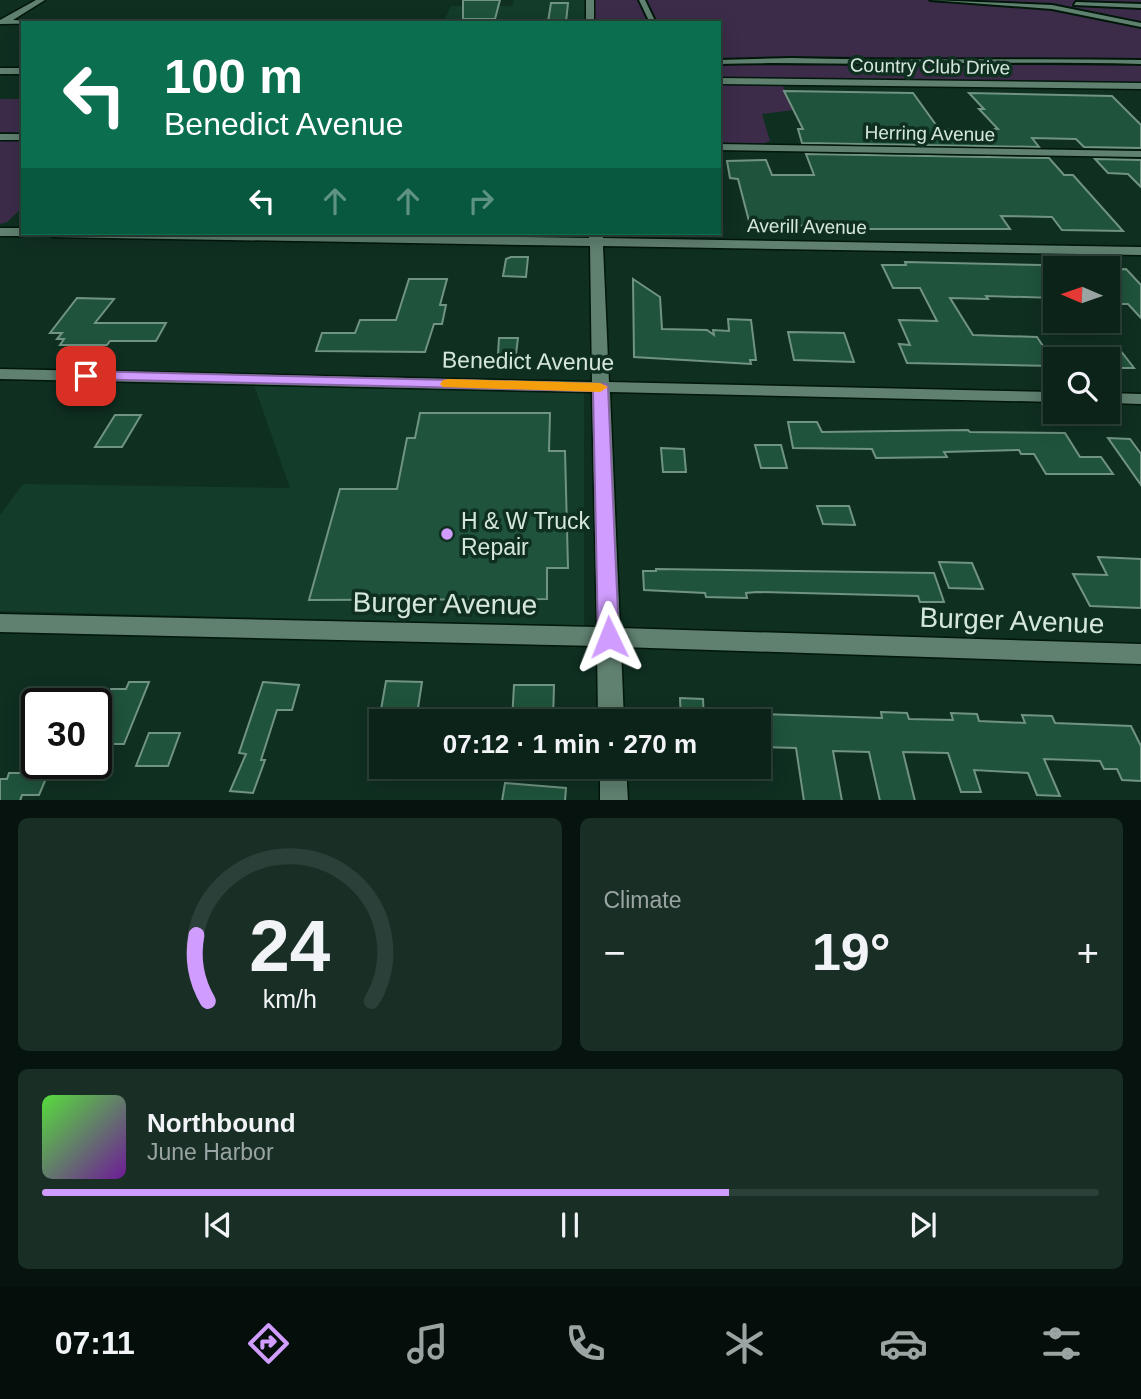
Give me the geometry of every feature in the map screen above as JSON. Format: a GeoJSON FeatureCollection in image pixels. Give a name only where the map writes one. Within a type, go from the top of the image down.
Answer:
{"type":"FeatureCollection","features":[{"type":"Feature","properties":{"kind":"street"},"geometry":{"type":"LineString","coordinates":[[1,23],[41,0]]}},
{"type":"Feature","properties":{"kind":"street"},"geometry":{"type":"LineString","coordinates":[[590,0],[590,21]]}},
{"type":"Feature","properties":{"kind":"street"},"geometry":{"type":"LineString","coordinates":[[1,23],[21,23]]}},
{"type":"Feature","properties":{"kind":"street"},"geometry":{"type":"LineString","coordinates":[[0,71],[21,71]]}},
{"type":"Feature","properties":{"kind":"street","name":"Country Club Drive"},"geometry":{"type":"LineString","coordinates":[[721,81],[1141,86]]}},
{"type":"Feature","properties":{"kind":"street"},"geometry":{"type":"LineString","coordinates":[[0,137],[21,137]]}},
{"type":"Feature","properties":{"kind":"street","name":"Herring Avenue"},"geometry":{"type":"LineString","coordinates":[[721,147],[1141,153]]}},
{"type":"Feature","properties":{"kind":"street"},"geometry":{"type":"LineString","coordinates":[[0,232],[21,232]]}},
{"type":"Feature","properties":{"kind":"street","name":"Averill Avenue"},"geometry":{"type":"LineString","coordinates":[[324,235],[596,237],[1141,251]]}},
{"type":"Feature","properties":{"kind":"street"},"geometry":{"type":"LineString","coordinates":[[596,237],[611,709]]}},
{"type":"Feature","properties":{"kind":"street","name":"Benedict Avenue"},"geometry":{"type":"LineString","coordinates":[[0,374],[1043,397]]}},
{"type":"Feature","properties":{"kind":"street"},"geometry":{"type":"LineString","coordinates":[[1120,398],[1141,399]]}},
{"type":"Feature","properties":{"kind":"street","name":"Burger Avenue"},"geometry":{"type":"LineString","coordinates":[[0,623],[609,637],[1141,654]]}},
{"type":"Feature","properties":{"kind":"street"},"geometry":{"type":"LineString","coordinates":[[613,779],[614,800]]}},
{"type":"Feature","properties":{"kind":"lane"},"geometry":{"type":"LineString","coordinates":[[642,0],[652,21]]}},
{"type":"Feature","properties":{"kind":"lane"},"geometry":{"type":"LineString","coordinates":[[933,0],[1141,6]]}},
{"type":"Feature","properties":{"kind":"lane"},"geometry":{"type":"LineString","coordinates":[[1034,5],[1086,12],[1141,25]]}},
{"type":"Feature","properties":{"kind":"lane"},"geometry":{"type":"LineString","coordinates":[[721,62],[1141,62]]}},
{"type":"Feature","properties":{"kind":"shaded area"},"geometry":{"type":"Polygon","coordinates":[[[514,0],[595,0],[595,21],[444,21],[451,6],[512,6],[514,0]]]}},
{"type":"Feature","properties":{"kind":"shaded area"},"geometry":{"type":"Polygon","coordinates":[[[595,0],[1141,0],[1141,84],[721,78],[721,21],[595,21],[595,0]]]}},
{"type":"Feature","properties":{"kind":"shaded area"},"geometry":{"type":"Polygon","coordinates":[[[721,82],[782,84],[794,110],[762,114],[770,141],[762,144],[721,143],[721,82]]]}},
{"type":"Feature","properties":{"kind":"shaded area"},"geometry":{"type":"Polygon","coordinates":[[[0,99],[21,99],[21,133],[0,132],[0,99]]]}},
{"type":"Feature","properties":{"kind":"shaded area"},"geometry":{"type":"Polygon","coordinates":[[[0,137],[21,138],[21,209],[7,222],[0,224],[0,137]]]}},
{"type":"Feature","properties":{"kind":"shaded area"},"geometry":{"type":"Polygon","coordinates":[[[254,385],[584,392],[584,626],[0,611],[0,515],[23,484],[290,488],[254,385]]]}},
{"type":"Feature","properties":{"kind":"building"},"geometry":{"type":"Polygon","coordinates":[[[463,0],[500,0],[495,19],[463,19],[463,0]]]}},
{"type":"Feature","properties":{"kind":"building"},"geometry":{"type":"Polygon","coordinates":[[[551,3],[568,3],[566,21],[548,21],[551,3]]]}},
{"type":"Feature","properties":{"kind":"building"},"geometry":{"type":"Polygon","coordinates":[[[784,91],[913,93],[939,129],[998,129],[979,109],[984,109],[969,93],[1112,96],[1141,125],[1141,148],[1084,147],[1076,139],[1032,138],[1039,147],[802,143],[798,129],[803,129],[784,91]]]}},
{"type":"Feature","properties":{"kind":"building"},"geometry":{"type":"Polygon","coordinates":[[[806,154],[1049,158],[1064,175],[1073,175],[1123,231],[1062,230],[1052,217],[1001,216],[1010,229],[841,229],[840,226],[750,225],[738,179],[730,178],[727,161],[766,160],[772,175],[814,175],[806,154]]]}},
{"type":"Feature","properties":{"kind":"building"},"geometry":{"type":"Polygon","coordinates":[[[1095,159],[1141,160],[1141,187],[1128,174],[1108,173],[1095,159]]]}},
{"type":"Feature","properties":{"kind":"building"},"geometry":{"type":"Polygon","coordinates":[[[528,257],[526,277],[503,276],[506,259],[528,257]]]}},
{"type":"Feature","properties":{"kind":"building"},"geometry":{"type":"Polygon","coordinates":[[[905,262],[1041,265],[1043,298],[950,298],[973,335],[1037,337],[1044,347],[1043,366],[907,363],[899,344],[910,345],[899,320],[937,321],[920,288],[893,288],[882,265],[906,265],[905,262]]]}},
{"type":"Feature","properties":{"kind":"building"},"geometry":{"type":"Polygon","coordinates":[[[1120,269],[1126,269],[1141,285],[1141,318],[1128,304],[1120,304],[1120,269]]]}},
{"type":"Feature","properties":{"kind":"building"},"geometry":{"type":"Polygon","coordinates":[[[409,279],[447,279],[440,305],[446,305],[442,324],[434,324],[425,352],[316,351],[322,333],[355,333],[360,320],[396,320],[409,279]]]}},
{"type":"Feature","properties":{"kind":"building"},"geometry":{"type":"Polygon","coordinates":[[[633,279],[660,297],[662,329],[707,330],[714,335],[713,330],[729,331],[728,319],[751,320],[756,360],[750,360],[751,364],[634,357],[633,279]]]}},
{"type":"Feature","properties":{"kind":"building"},"geometry":{"type":"Polygon","coordinates":[[[77,298],[114,299],[95,323],[166,323],[156,341],[60,345],[64,339],[57,339],[62,333],[50,333],[77,298]]]}},
{"type":"Feature","properties":{"kind":"building"},"geometry":{"type":"Polygon","coordinates":[[[788,332],[844,333],[854,362],[794,360],[788,332]]]}},
{"type":"Feature","properties":{"kind":"building"},"geometry":{"type":"Polygon","coordinates":[[[499,338],[518,338],[516,354],[498,354],[499,338]]]}},
{"type":"Feature","properties":{"kind":"building"},"geometry":{"type":"Polygon","coordinates":[[[1120,350],[1134,368],[1120,368],[1120,350]]]}},
{"type":"Feature","properties":{"kind":"building","name":"H & W Truck Repair"},"geometry":{"type":"Polygon","coordinates":[[[420,413],[550,413],[549,451],[565,451],[568,568],[547,568],[547,599],[309,600],[340,489],[397,489],[407,438],[415,438],[420,413]]]}},
{"type":"Feature","properties":{"kind":"building"},"geometry":{"type":"Polygon","coordinates":[[[115,415],[141,415],[122,447],[95,447],[115,415]]]}},
{"type":"Feature","properties":{"kind":"building"},"geometry":{"type":"Polygon","coordinates":[[[788,422],[817,422],[822,432],[968,430],[1065,433],[1080,457],[1101,457],[1113,474],[1046,474],[1034,454],[1021,454],[1019,450],[944,452],[947,457],[876,458],[872,449],[793,448],[788,422]]]}},
{"type":"Feature","properties":{"kind":"building"},"geometry":{"type":"Polygon","coordinates":[[[1108,438],[1130,439],[1141,454],[1141,485],[1108,438]]]}},
{"type":"Feature","properties":{"kind":"building"},"geometry":{"type":"Polygon","coordinates":[[[755,445],[781,445],[787,468],[761,468],[755,445]]]}},
{"type":"Feature","properties":{"kind":"building"},"geometry":{"type":"Polygon","coordinates":[[[661,448],[684,449],[686,472],[663,472],[661,448]]]}},
{"type":"Feature","properties":{"kind":"building"},"geometry":{"type":"Polygon","coordinates":[[[817,506],[849,506],[855,525],[823,524],[817,506]]]}},
{"type":"Feature","properties":{"kind":"building"},"geometry":{"type":"Polygon","coordinates":[[[1098,557],[1141,559],[1141,608],[1090,606],[1073,574],[1107,575],[1098,557]]]}},
{"type":"Feature","properties":{"kind":"building"},"geometry":{"type":"Polygon","coordinates":[[[939,562],[972,563],[983,589],[949,588],[939,562]]]}},
{"type":"Feature","properties":{"kind":"building"},"geometry":{"type":"Polygon","coordinates":[[[643,571],[934,573],[944,602],[920,602],[918,596],[757,592],[746,593],[747,598],[706,597],[705,593],[644,590],[643,571]]]}},
{"type":"Feature","properties":{"kind":"building"},"geometry":{"type":"Polygon","coordinates":[[[386,681],[422,682],[418,709],[381,709],[386,681]]]}},
{"type":"Feature","properties":{"kind":"building"},"geometry":{"type":"Polygon","coordinates":[[[129,682],[149,682],[124,744],[112,744],[112,689],[126,689],[129,682]]]}},
{"type":"Feature","properties":{"kind":"building"},"geometry":{"type":"Polygon","coordinates":[[[263,682],[299,685],[292,710],[277,710],[261,760],[265,760],[253,793],[230,791],[246,754],[239,753],[263,682]]]}},
{"type":"Feature","properties":{"kind":"building"},"geometry":{"type":"Polygon","coordinates":[[[514,685],[554,685],[553,709],[513,709],[514,685]]]}},
{"type":"Feature","properties":{"kind":"building"},"geometry":{"type":"Polygon","coordinates":[[[680,698],[703,699],[703,709],[680,709],[680,698]]]}},
{"type":"Feature","properties":{"kind":"building"},"geometry":{"type":"Polygon","coordinates":[[[881,712],[907,713],[909,719],[953,720],[951,713],[977,714],[979,721],[1025,723],[1022,715],[1052,716],[1055,723],[1131,726],[1141,746],[1141,781],[1122,780],[1117,769],[1104,769],[1100,761],[1044,759],[1060,796],[1037,795],[1028,773],[974,770],[981,792],[961,792],[948,753],[903,752],[915,800],[880,800],[869,752],[833,751],[842,800],[804,800],[796,748],[771,747],[771,714],[882,718],[881,712]]]}},
{"type":"Feature","properties":{"kind":"building"},"geometry":{"type":"Polygon","coordinates":[[[149,733],[180,733],[168,766],[136,766],[149,733]]]}},
{"type":"Feature","properties":{"kind":"building"},"geometry":{"type":"Polygon","coordinates":[[[9,773],[21,773],[21,779],[46,779],[39,795],[22,795],[20,800],[0,800],[0,779],[7,779],[9,773]]]}},
{"type":"Feature","properties":{"kind":"building"},"geometry":{"type":"Polygon","coordinates":[[[505,783],[566,788],[565,800],[502,800],[505,783]]]}},
{"type":"Feature","properties":{"kind":"slow traffic"},"geometry":{"type":"LineString","coordinates":[[448,384],[600,387]]}},
{"type":"Feature","properties":{"kind":"place","name":"H & W Truck Repair"},"geometry":{"type":"Point","coordinates":[447,534]}},
{"type":"Feature","properties":{"kind":"route"},"geometry":{"type":"LineString","coordinates":[[86,376],[600,387],[609,637]]}}]}
